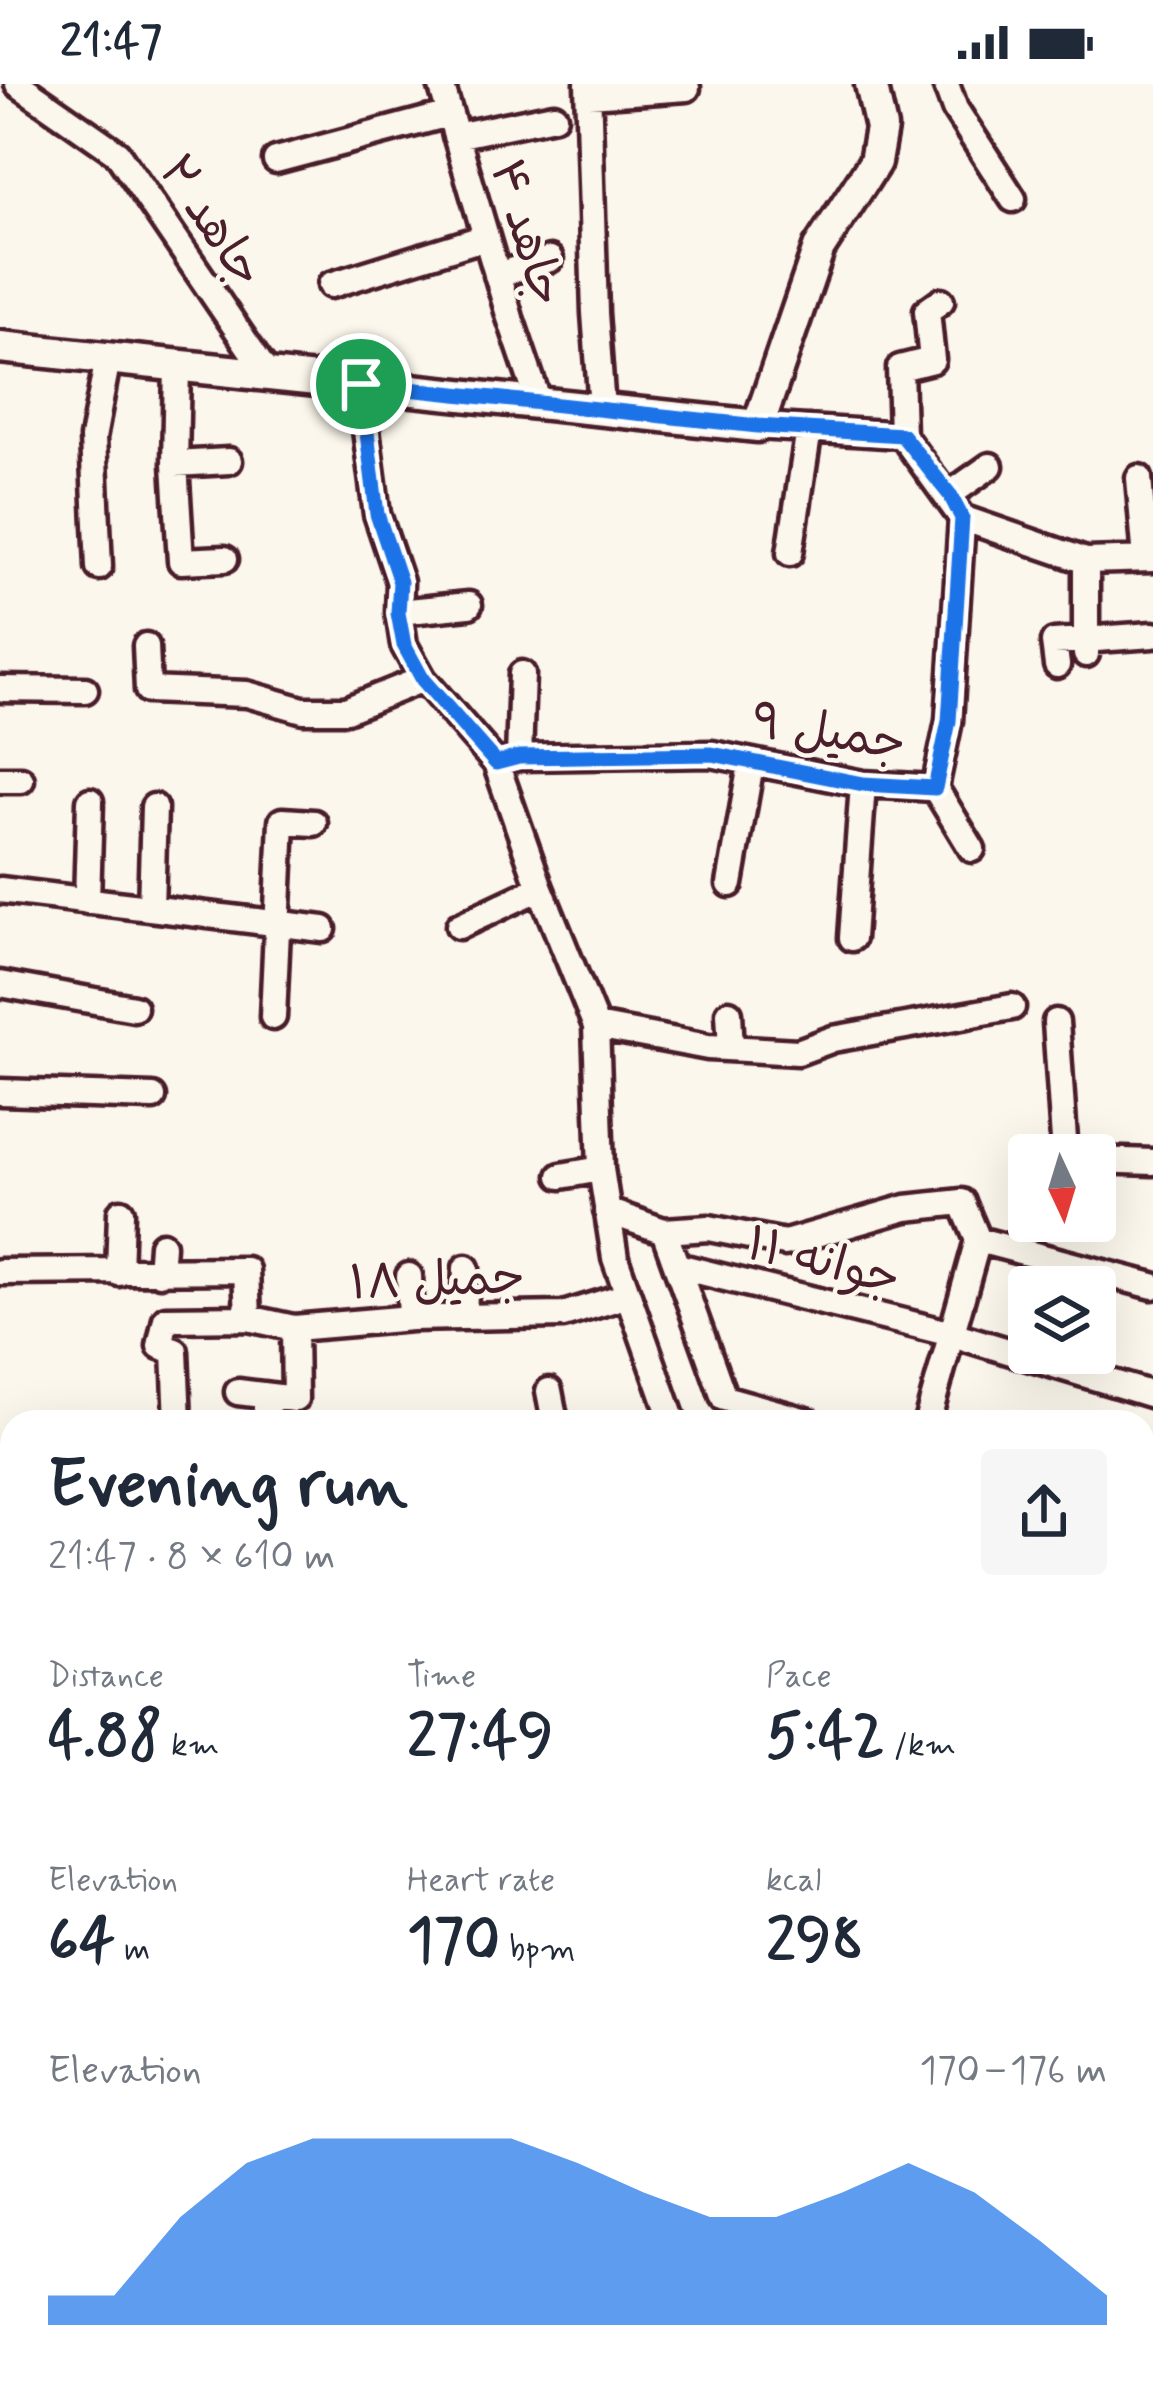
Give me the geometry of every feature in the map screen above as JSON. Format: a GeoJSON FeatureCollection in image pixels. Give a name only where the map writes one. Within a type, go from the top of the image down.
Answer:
{"type":"FeatureCollection","features":[{"type":"Feature","properties":{"kind":"main road"},"geometry":{"type":"LineString","coordinates":[[0,347],[758,426],[819,248],[875,162],[881,128],[871,84]]}},
{"type":"Feature","properties":{"kind":"street","name":"جاهد ۲"},"geometry":{"type":"LineString","coordinates":[[18,84],[117,153],[268,375]]}},
{"type":"Feature","properties":{"kind":"street","name":"جاهد ۴"},"geometry":{"type":"LineString","coordinates":[[441,84],[539,403]]}},
{"type":"Feature","properties":{"kind":"street"},"geometry":{"type":"LineString","coordinates":[[946,84],[955,109],[1013,199]]}},
{"type":"Feature","properties":{"kind":"street"},"geometry":{"type":"LineString","coordinates":[[602,410],[588,90],[687,88]]}},
{"type":"Feature","properties":{"kind":"street"},"geometry":{"type":"LineString","coordinates":[[276,160],[453,125],[554,116]]}},
{"type":"Feature","properties":{"kind":"street"},"geometry":{"type":"LineString","coordinates":[[332,285],[486,237]]}},
{"type":"Feature","properties":{"kind":"street"},"geometry":{"type":"LineString","coordinates":[[497,275],[550,259]]}},
{"type":"Feature","properties":{"kind":"street"},"geometry":{"type":"LineString","coordinates":[[941,302],[927,311],[932,360],[900,368],[902,435],[956,506],[1086,560],[1149,559],[1138,478]]}},
{"type":"Feature","properties":{"kind":"street"},"geometry":{"type":"LineString","coordinates":[[99,567],[93,438],[108,358]]}},
{"type":"Feature","properties":{"kind":"street"},"geometry":{"type":"LineString","coordinates":[[177,365],[175,464],[182,562],[225,560]]}},
{"type":"Feature","properties":{"kind":"street"},"geometry":{"type":"LineString","coordinates":[[361,384],[377,514],[400,582],[398,613],[404,645],[423,680],[507,760]]}},
{"type":"Feature","properties":{"kind":"street"},"geometry":{"type":"LineString","coordinates":[[758,426],[902,435]]}},
{"type":"Feature","properties":{"kind":"street"},"geometry":{"type":"LineString","coordinates":[[790,554],[809,429]]}},
{"type":"Feature","properties":{"kind":"street"},"geometry":{"type":"LineString","coordinates":[[175,464],[229,461]]}},
{"type":"Feature","properties":{"kind":"street"},"geometry":{"type":"LineString","coordinates":[[972,849],[935,788],[949,721],[956,506],[990,466]]}},
{"type":"Feature","properties":{"kind":"street"},"geometry":{"type":"LineString","coordinates":[[1086,560],[1086,649]]}},
{"type":"Feature","properties":{"kind":"street"},"geometry":{"type":"LineString","coordinates":[[398,613],[470,605]]}},
{"type":"Feature","properties":{"kind":"street"},"geometry":{"type":"LineString","coordinates":[[1057,664],[1054,642],[1086,649],[1153,634]]}},
{"type":"Feature","properties":{"kind":"street"},"geometry":{"type":"LineString","coordinates":[[146,646],[148,690],[247,694],[304,710],[346,710],[423,680]]}},
{"type":"Feature","properties":{"kind":"street"},"geometry":{"type":"LineString","coordinates":[[522,674],[507,760],[540,888],[596,1026],[601,1169],[615,1258],[669,1410]]}},
{"type":"Feature","properties":{"kind":"street"},"geometry":{"type":"LineString","coordinates":[[0,689],[85,690]]}},
{"type":"Feature","properties":{"kind":"street","name":"جمیل ۹"},"geometry":{"type":"LineString","coordinates":[[507,760],[712,754],[863,784],[935,788]]}},
{"type":"Feature","properties":{"kind":"street"},"geometry":{"type":"LineString","coordinates":[[730,884],[751,764]]}},
{"type":"Feature","properties":{"kind":"street"},"geometry":{"type":"LineString","coordinates":[[852,938],[863,784]]}},
{"type":"Feature","properties":{"kind":"street"},"geometry":{"type":"LineString","coordinates":[[87,901],[90,801]]}},
{"type":"Feature","properties":{"kind":"street"},"geometry":{"type":"LineString","coordinates":[[151,908],[154,807]]}},
{"type":"Feature","properties":{"kind":"street"},"geometry":{"type":"LineString","coordinates":[[273,1017],[282,821],[314,823]]}},
{"type":"Feature","properties":{"kind":"street"},"geometry":{"type":"LineString","coordinates":[[459,926],[540,888]]}},
{"type":"Feature","properties":{"kind":"street"},"geometry":{"type":"LineString","coordinates":[[0,890],[323,929]]}},
{"type":"Feature","properties":{"kind":"street"},"geometry":{"type":"LineString","coordinates":[[0,984],[134,1008]]}},
{"type":"Feature","properties":{"kind":"street"},"geometry":{"type":"LineString","coordinates":[[596,1026],[731,1048],[798,1052],[833,1040],[1012,1007]]}},
{"type":"Feature","properties":{"kind":"street"},"geometry":{"type":"LineString","coordinates":[[728,1013],[731,1048]]}},
{"type":"Feature","properties":{"kind":"street"},"geometry":{"type":"LineString","coordinates":[[1056,1022],[1064,1134]]}},
{"type":"Feature","properties":{"kind":"street"},"geometry":{"type":"LineString","coordinates":[[0,1092],[153,1097]]}},
{"type":"Feature","properties":{"kind":"street"},"geometry":{"type":"LineString","coordinates":[[1116,1161],[1153,1162]]}},
{"type":"Feature","properties":{"kind":"street"},"geometry":{"type":"LineString","coordinates":[[561,1176],[601,1169]]}},
{"type":"Feature","properties":{"kind":"street"},"geometry":{"type":"LineString","coordinates":[[608,1211],[664,1231],[709,1228],[785,1243],[907,1208],[962,1202],[977,1240],[930,1410]]}},
{"type":"Feature","properties":{"kind":"street"},"geometry":{"type":"LineString","coordinates":[[118,1273],[121,1212]]}},
{"type":"Feature","properties":{"kind":"street"},"geometry":{"type":"LineString","coordinates":[[664,1231],[724,1398],[767,1410]]}},
{"type":"Feature","properties":{"kind":"street"},"geometry":{"type":"LineString","coordinates":[[977,1240],[1153,1286]]}},
{"type":"Feature","properties":{"kind":"street"},"geometry":{"type":"LineString","coordinates":[[160,1274],[162,1245]]}},
{"type":"Feature","properties":{"kind":"street","name":"جوانه ۱۱"},"geometry":{"type":"LineString","coordinates":[[677,1266],[952,1334],[1153,1395]]}},
{"type":"Feature","properties":{"kind":"street"},"geometry":{"type":"LineString","coordinates":[[464,1317],[466,1268]]}},
{"type":"Feature","properties":{"kind":"street"},"geometry":{"type":"LineString","coordinates":[[0,1272],[246,1270],[248,1318]]}},
{"type":"Feature","properties":{"kind":"street"},"geometry":{"type":"LineString","coordinates":[[409,1276],[411,1318]]}},
{"type":"Feature","properties":{"kind":"street","name":"جمیل ۱۸"},"geometry":{"type":"LineString","coordinates":[[177,1410],[175,1352],[160,1346],[166,1319],[248,1318],[294,1328],[411,1318],[563,1315],[628,1295]]}},
{"type":"Feature","properties":{"kind":"street"},"geometry":{"type":"LineString","coordinates":[[238,1392],[295,1399],[294,1328]]}},
{"type":"Feature","properties":{"kind":"street"},"geometry":{"type":"LineString","coordinates":[[549,1391],[553,1410]]}},
{"type":"Feature","properties":{"kind":"street"},"geometry":{"type":"LineString","coordinates":[[265,1395],[266,1410]]}},
{"type":"Feature","properties":{"kind":"route"},"geometry":{"type":"LineString","coordinates":[[361,384],[758,426],[902,435],[950,495],[962,518],[949,721],[935,788],[863,784],[712,754],[519,757],[496,763],[423,680],[404,645],[398,613],[400,582],[377,514],[361,384]]}}]}
